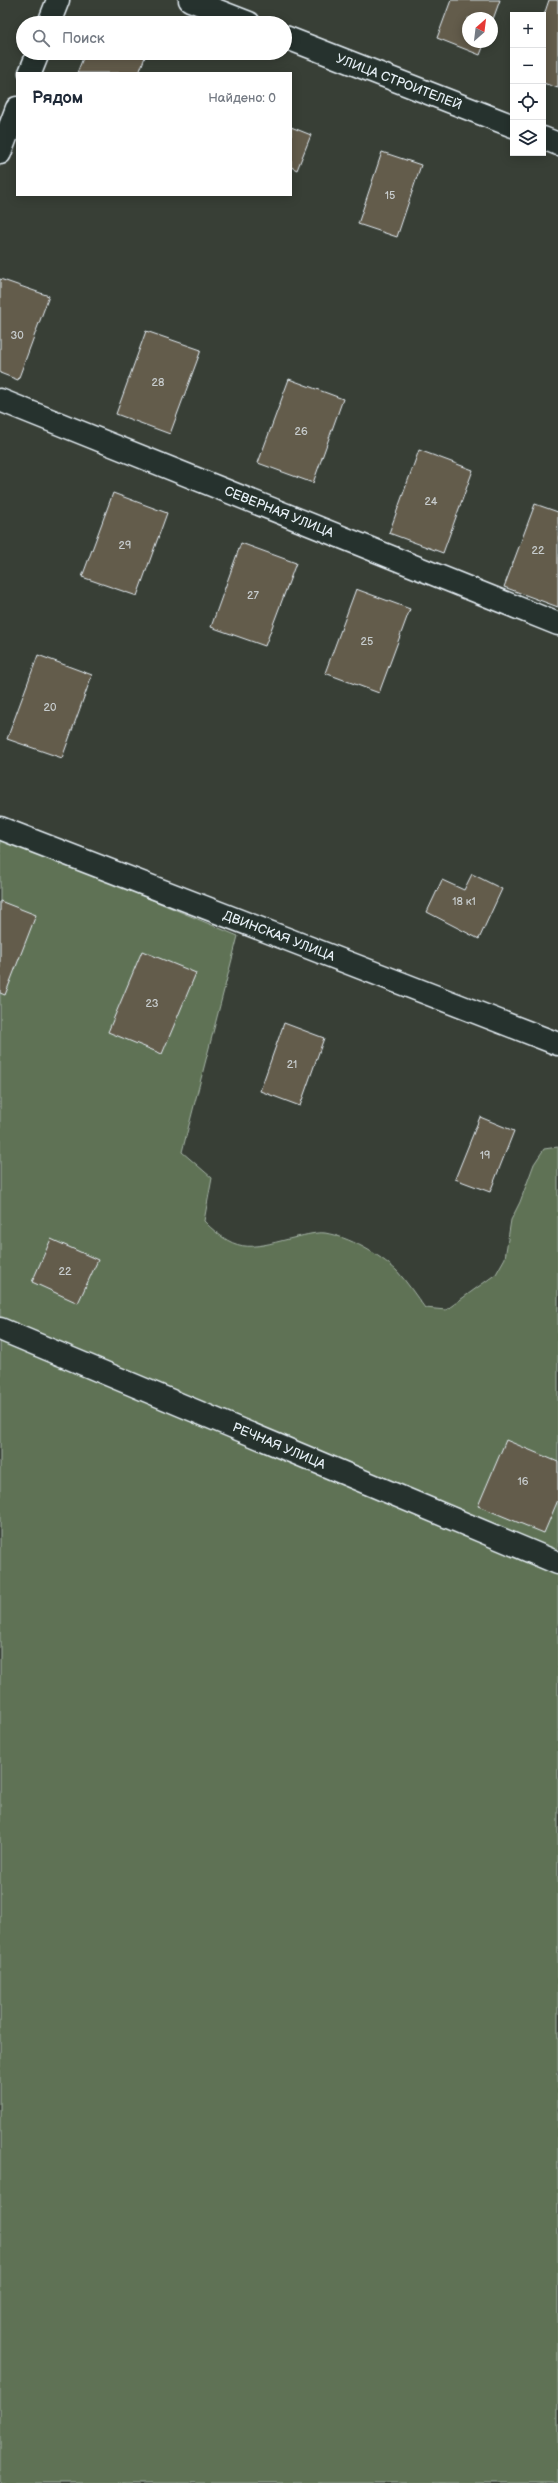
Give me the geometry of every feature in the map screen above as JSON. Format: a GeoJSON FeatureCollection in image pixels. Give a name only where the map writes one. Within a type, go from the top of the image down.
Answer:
{"type":"FeatureCollection","features":[{"type":"Feature","properties":{"kind":"street"},"geometry":{"type":"LineString","coordinates":[[52,16],[58,0]]}},
{"type":"Feature","properties":{"kind":"street"},"geometry":{"type":"LineString","coordinates":[[190,0],[231,16]]}},
{"type":"Feature","properties":{"kind":"street","name":"УЛИЦА СТРОИТЕЛЕЙ"},"geometry":{"type":"LineString","coordinates":[[292,40],[510,125]]}},
{"type":"Feature","properties":{"kind":"street"},"geometry":{"type":"LineString","coordinates":[[30,72],[35,60]]}},
{"type":"Feature","properties":{"kind":"street"},"geometry":{"type":"LineString","coordinates":[[0,153],[16,111]]}},
{"type":"Feature","properties":{"kind":"street"},"geometry":{"type":"LineString","coordinates":[[546,139],[558,144]]}},
{"type":"Feature","properties":{"kind":"street","name":"СЕВЕРНАЯ УЛИЦА"},"geometry":{"type":"LineString","coordinates":[[0,400],[558,624]]}},
{"type":"Feature","properties":{"kind":"street","name":"ДВИНСКАЯ УЛИЦА"},"geometry":{"type":"LineString","coordinates":[[0,828],[558,1044]]}},
{"type":"Feature","properties":{"kind":"street","name":"РЕЧНАЯ УЛИЦА"},"geometry":{"type":"LineString","coordinates":[[0,1329],[558,1563]]}},
{"type":"Feature","properties":{"kind":"green space"},"geometry":{"type":"Polygon","coordinates":[[[0,836],[238,936],[182,1152],[212,1178],[204,1221],[227,1240],[237,1245],[258,1246],[315,1233],[325,1233],[344,1238],[382,1258],[401,1275],[425,1308],[446,1310],[496,1274],[505,1258],[511,1220],[520,1202],[534,1164],[544,1149],[558,1147],[558,2483],[0,2483],[0,836]]]}},
{"type":"Feature","properties":{"kind":"building"},"geometry":{"type":"Polygon","coordinates":[[[451,0],[500,0],[496,12],[462,12],[462,48],[437,38],[451,0]]]}},
{"type":"Feature","properties":{"kind":"building"},"geometry":{"type":"Polygon","coordinates":[[[549,0],[558,0],[558,88],[546,84],[545,12],[549,0]]]}},
{"type":"Feature","properties":{"kind":"building"},"geometry":{"type":"Polygon","coordinates":[[[462,48],[483,48],[480,55],[462,48]]]}},
{"type":"Feature","properties":{"kind":"building"},"geometry":{"type":"Polygon","coordinates":[[[82,60],[144,60],[139,72],[77,72],[82,60]]]}},
{"type":"Feature","properties":{"kind":"building"},"geometry":{"type":"Polygon","coordinates":[[[292,127],[311,135],[297,170],[292,168],[292,127]]]}},
{"type":"Feature","properties":{"kind":"building"},"geometry":{"type":"Polygon","coordinates":[[[382,152],[421,165],[397,237],[358,224],[382,152]]]}},
{"type":"Feature","properties":{"kind":"building"},"geometry":{"type":"Polygon","coordinates":[[[0,279],[49,296],[18,380],[0,373],[0,279]]]}},
{"type":"Feature","properties":{"kind":"building"},"geometry":{"type":"Polygon","coordinates":[[[146,331],[201,350],[170,434],[116,414],[146,331]]]}},
{"type":"Feature","properties":{"kind":"building"},"geometry":{"type":"Polygon","coordinates":[[[289,379],[343,399],[313,483],[258,463],[289,379]]]}},
{"type":"Feature","properties":{"kind":"building"},"geometry":{"type":"Polygon","coordinates":[[[419,450],[473,470],[443,553],[389,533],[419,450]]]}},
{"type":"Feature","properties":{"kind":"building"},"geometry":{"type":"Polygon","coordinates":[[[113,493],[167,513],[137,596],[82,577],[113,493]]]}},
{"type":"Feature","properties":{"kind":"building"},"geometry":{"type":"Polygon","coordinates":[[[535,504],[558,512],[558,607],[504,587],[535,504]]]}},
{"type":"Feature","properties":{"kind":"building"},"geometry":{"type":"Polygon","coordinates":[[[241,543],[296,563],[265,646],[211,627],[241,543]]]}},
{"type":"Feature","properties":{"kind":"building"},"geometry":{"type":"Polygon","coordinates":[[[356,589],[410,609],[379,693],[325,673],[356,589]]]}},
{"type":"Feature","properties":{"kind":"building"},"geometry":{"type":"Polygon","coordinates":[[[38,655],[92,675],[62,758],[7,739],[38,655]]]}},
{"type":"Feature","properties":{"kind":"building"},"geometry":{"type":"Polygon","coordinates":[[[472,874],[502,889],[479,939],[427,912],[442,880],[464,890],[472,874]]]}},
{"type":"Feature","properties":{"kind":"building"},"geometry":{"type":"Polygon","coordinates":[[[0,901],[36,915],[5,995],[0,993],[0,901]]]}},
{"type":"Feature","properties":{"kind":"building"},"geometry":{"type":"Polygon","coordinates":[[[142,951],[196,973],[162,1054],[108,1032],[142,951]]]}},
{"type":"Feature","properties":{"kind":"building"},"geometry":{"type":"Polygon","coordinates":[[[284,1023],[324,1038],[300,1106],[260,1091],[284,1023]]]}},
{"type":"Feature","properties":{"kind":"building"},"geometry":{"type":"Polygon","coordinates":[[[480,1117],[514,1131],[490,1192],[455,1179],[480,1117]]]}},
{"type":"Feature","properties":{"kind":"building"},"geometry":{"type":"Polygon","coordinates":[[[51,1239],[98,1260],[78,1303],[32,1282],[51,1239]]]}},
{"type":"Feature","properties":{"kind":"building"},"geometry":{"type":"Polygon","coordinates":[[[506,1440],[558,1462],[558,1500],[544,1533],[478,1506],[506,1440]]]}}]}
